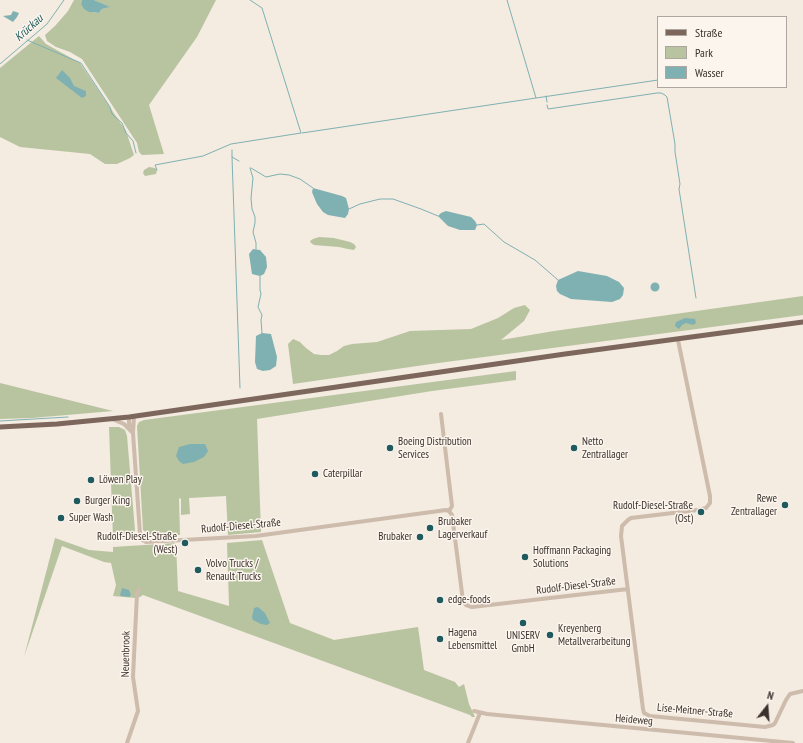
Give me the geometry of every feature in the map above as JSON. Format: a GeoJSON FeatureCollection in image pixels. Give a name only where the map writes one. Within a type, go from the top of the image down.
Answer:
{"type":"FeatureCollection","features":[{"type":"Feature","properties":{"kind":"main road"},"geometry":{"type":"LineString","coordinates":[[0,428],[132,417],[565,354],[803,322]]}},
{"type":"Feature","properties":{"kind":"street","name":"Rudolf-Diesel-Straße"},"geometry":{"type":"LineString","coordinates":[[449,511],[452,515],[464,601],[466,605],[472,607],[628,589],[621,536],[621,530],[624,523],[631,518],[698,510],[706,508],[710,502],[678,340]]}},
{"type":"Feature","properties":{"kind":"street","name":"Rudolf-Diesel-Straße"},"geometry":{"type":"LineString","coordinates":[[442,414],[452,506],[449,511]]}},
{"type":"Feature","properties":{"kind":"street","name":"Rudolf-Diesel-Straße"},"geometry":{"type":"LineString","coordinates":[[132,417],[140,534],[141,539],[146,542],[256,536],[441,510],[449,511]]}},
{"type":"Feature","properties":{"kind":"street"},"geometry":{"type":"LineString","coordinates":[[111,419],[124,424],[133,433]]}},
{"type":"Feature","properties":{"kind":"street","name":"Neuenbrook"},"geometry":{"type":"LineString","coordinates":[[127,743],[138,711],[134,677],[137,594],[139,589]]}},
{"type":"Feature","properties":{"kind":"street","name":"Lise-Meitner-Straße"},"geometry":{"type":"LineString","coordinates":[[628,589],[643,709],[647,715],[770,726],[775,722],[790,694],[803,691]]}},
{"type":"Feature","properties":{"kind":"street","name":"Heideweg"},"geometry":{"type":"LineString","coordinates":[[474,711],[480,713],[793,743]]}},
{"type":"Feature","properties":{"kind":"street"},"geometry":{"type":"LineString","coordinates":[[468,743],[480,713]]}},
{"type":"Feature","properties":{"kind":"green space"},"geometry":{"type":"Polygon","coordinates":[[[74,0],[82,0],[81,4],[94,13],[99,13],[102,9],[109,7],[94,0],[216,0],[197,37],[149,105],[164,154],[142,155],[139,152],[137,143],[82,59],[70,52],[56,47],[47,41],[45,35],[68,11],[74,0]]]}},
{"type":"Feature","properties":{"kind":"green space"},"geometry":{"type":"Polygon","coordinates":[[[39,36],[46,44],[80,63],[126,131],[134,155],[117,164],[105,164],[90,154],[20,147],[0,137],[0,68],[39,36]]]}},
{"type":"Feature","properties":{"kind":"green space"},"geometry":{"type":"Polygon","coordinates":[[[149,167],[157,170],[156,174],[145,176],[143,173],[144,170],[149,167]]]}},
{"type":"Feature","properties":{"kind":"green space"},"geometry":{"type":"Polygon","coordinates":[[[319,237],[334,238],[350,242],[356,247],[354,250],[314,245],[311,243],[310,241],[319,237]]]}},
{"type":"Feature","properties":{"kind":"green space"},"geometry":{"type":"Polygon","coordinates":[[[803,296],[803,315],[431,364],[293,384],[288,344],[293,339],[300,342],[314,354],[329,355],[344,346],[377,342],[410,331],[471,329],[498,318],[514,308],[525,305],[530,310],[524,321],[501,340],[554,331],[803,296]]]}},
{"type":"Feature","properties":{"kind":"green space"},"geometry":{"type":"Polygon","coordinates":[[[516,371],[516,380],[432,391],[257,419],[261,532],[228,535],[226,496],[189,498],[190,514],[181,515],[181,499],[179,498],[180,535],[149,535],[143,530],[137,426],[139,422],[144,420],[516,371]]]}},
{"type":"Feature","properties":{"kind":"green space"},"geometry":{"type":"Polygon","coordinates":[[[0,383],[113,411],[32,418],[0,419],[0,383]]]}},
{"type":"Feature","properties":{"kind":"green space"},"geometry":{"type":"Polygon","coordinates":[[[109,427],[119,427],[125,430],[127,436],[135,530],[132,537],[124,539],[113,539],[109,427]]]}},
{"type":"Feature","properties":{"kind":"green space"},"geometry":{"type":"Polygon","coordinates":[[[55,538],[89,550],[113,552],[113,547],[176,543],[178,591],[229,606],[227,543],[262,540],[290,623],[334,640],[418,627],[424,670],[455,682],[459,687],[464,684],[469,704],[475,717],[143,595],[135,598],[113,596],[116,585],[111,563],[104,562],[62,546],[24,657],[55,538]]]}},
{"type":"Feature","properties":{"kind":"water"},"geometry":{"type":"Polygon","coordinates":[[[82,0],[94,0],[110,7],[102,9],[99,13],[89,12],[84,9],[81,4],[82,0]]]}},
{"type":"Feature","properties":{"kind":"water"},"geometry":{"type":"Polygon","coordinates":[[[13,11],[19,13],[13,22],[3,16],[11,15],[13,11]]]}},
{"type":"Feature","properties":{"kind":"water"},"geometry":{"type":"Polygon","coordinates":[[[62,70],[70,78],[74,86],[86,91],[86,96],[82,98],[56,78],[62,70]]]}},
{"type":"Feature","properties":{"kind":"water"},"geometry":{"type":"Polygon","coordinates":[[[313,188],[346,198],[349,209],[345,218],[328,215],[323,212],[314,197],[312,192],[313,188]]]}},
{"type":"Feature","properties":{"kind":"water"},"geometry":{"type":"Polygon","coordinates":[[[446,211],[471,217],[477,225],[475,230],[460,230],[448,226],[438,216],[446,211]]]}},
{"type":"Feature","properties":{"kind":"water"},"geometry":{"type":"Polygon","coordinates":[[[253,249],[260,250],[266,257],[267,267],[264,274],[260,276],[252,274],[249,254],[253,249]]]}},
{"type":"Feature","properties":{"kind":"water"},"geometry":{"type":"Polygon","coordinates":[[[578,271],[607,276],[619,282],[624,288],[623,295],[620,299],[612,302],[571,299],[560,294],[557,291],[556,286],[558,280],[578,271]]]}},
{"type":"Feature","properties":{"kind":"water"},"geometry":{"type":"Polygon","coordinates":[[[653,283],[657,283],[659,287],[657,291],[653,291],[651,289],[651,285],[653,283]]]}},
{"type":"Feature","properties":{"kind":"water"},"geometry":{"type":"Polygon","coordinates":[[[685,318],[695,319],[696,323],[693,325],[686,323],[679,329],[675,326],[676,322],[685,318]]]}},
{"type":"Feature","properties":{"kind":"water"},"geometry":{"type":"Polygon","coordinates":[[[262,333],[271,334],[277,357],[276,366],[270,370],[263,371],[257,369],[255,362],[256,336],[262,333]]]}},
{"type":"Feature","properties":{"kind":"water"},"geometry":{"type":"Polygon","coordinates":[[[190,444],[205,444],[208,451],[204,457],[194,462],[183,464],[176,456],[179,447],[190,444]]]}},
{"type":"Feature","properties":{"kind":"water"},"geometry":{"type":"Polygon","coordinates":[[[122,588],[129,590],[131,595],[129,597],[120,595],[122,588]]]}},
{"type":"Feature","properties":{"kind":"water"},"geometry":{"type":"Polygon","coordinates":[[[258,607],[265,613],[270,623],[267,625],[253,620],[252,617],[254,608],[258,607]]]}},
{"type":"Feature","properties":{"kind":"waterway","name":"Krückau"},"geometry":{"type":"LineString","coordinates":[[0,64],[47,24],[64,0]]}},
{"type":"Feature","properties":{"kind":"waterway"},"geometry":{"type":"LineString","coordinates":[[157,170],[155,165],[203,156],[231,144],[301,133],[262,8],[250,0]]}},
{"type":"Feature","properties":{"kind":"waterway"},"geometry":{"type":"LineString","coordinates":[[507,0],[536,98],[657,80]]}},
{"type":"Feature","properties":{"kind":"waterway"},"geometry":{"type":"LineString","coordinates":[[27,40],[81,63],[110,107],[112,114],[122,123],[126,133],[133,141],[136,153]]}},
{"type":"Feature","properties":{"kind":"waterway"},"geometry":{"type":"LineString","coordinates":[[547,105],[548,109],[657,93],[661,93],[667,97],[675,144],[680,184],[679,189],[696,298]]}},
{"type":"Feature","properties":{"kind":"waterway"},"geometry":{"type":"LineString","coordinates":[[546,96],[547,102]]}},
{"type":"Feature","properties":{"kind":"waterway"},"geometry":{"type":"LineString","coordinates":[[302,133],[536,98]]}},
{"type":"Feature","properties":{"kind":"waterway"},"geometry":{"type":"LineString","coordinates":[[232,150],[232,157],[239,161]]}},
{"type":"Feature","properties":{"kind":"waterway"},"geometry":{"type":"LineString","coordinates":[[232,157],[240,388]]}},
{"type":"Feature","properties":{"kind":"waterway"},"geometry":{"type":"LineString","coordinates":[[250,168],[253,178],[251,198],[252,209],[255,217],[253,232],[256,249]]}},
{"type":"Feature","properties":{"kind":"waterway"},"geometry":{"type":"LineString","coordinates":[[251,168],[266,177],[280,174],[289,175],[300,179],[313,188]]}},
{"type":"Feature","properties":{"kind":"waterway"},"geometry":{"type":"LineString","coordinates":[[349,209],[360,204],[380,199],[393,199],[438,216]]}},
{"type":"Feature","properties":{"kind":"waterway"},"geometry":{"type":"LineString","coordinates":[[477,225],[484,224],[504,242],[535,260],[558,280]]}},
{"type":"Feature","properties":{"kind":"waterway"},"geometry":{"type":"LineString","coordinates":[[260,276],[261,294],[258,307],[262,315],[262,333]]}},
{"type":"Feature","properties":{"kind":"waterway"},"geometry":{"type":"LineString","coordinates":[[0,421],[68,417]]}},
{"type":"Feature","properties":{"kind":"place","name":"Boeing Distribution Services"},"geometry":{"type":"Point","coordinates":[390,448]}},
{"type":"Feature","properties":{"kind":"place","name":"Netto Zentrallager"},"geometry":{"type":"Point","coordinates":[574,448]}},
{"type":"Feature","properties":{"kind":"place","name":"Caterpillar"},"geometry":{"type":"Point","coordinates":[315,474]}},
{"type":"Feature","properties":{"kind":"place","name":"Löwen Play"},"geometry":{"type":"Point","coordinates":[91,480]}},
{"type":"Feature","properties":{"kind":"place","name":"Burger King"},"geometry":{"type":"Point","coordinates":[77,501]}},
{"type":"Feature","properties":{"kind":"place","name":"Rewe Zentrallager"},"geometry":{"type":"Point","coordinates":[785,505]}},
{"type":"Feature","properties":{"kind":"place","name":"Rudolf-Diesel-Straße (Ost)"},"geometry":{"type":"Point","coordinates":[701,512]}},
{"type":"Feature","properties":{"kind":"place","name":"Super Wash"},"geometry":{"type":"Point","coordinates":[61,518]}},
{"type":"Feature","properties":{"kind":"place","name":"Brubaker Lagerverkauf"},"geometry":{"type":"Point","coordinates":[430,528]}},
{"type":"Feature","properties":{"kind":"place","name":"Brubaker"},"geometry":{"type":"Point","coordinates":[420,537]}},
{"type":"Feature","properties":{"kind":"place","name":"Rudolf-Diesel-Straße (West)"},"geometry":{"type":"Point","coordinates":[185,543]}},
{"type":"Feature","properties":{"kind":"place","name":"Hoffmann Packaging Solutions"},"geometry":{"type":"Point","coordinates":[525,557]}},
{"type":"Feature","properties":{"kind":"place","name":"Volvo Trucks / Renault Trucks"},"geometry":{"type":"Point","coordinates":[198,570]}},
{"type":"Feature","properties":{"kind":"place","name":"edge-foods"},"geometry":{"type":"Point","coordinates":[440,600]}},
{"type":"Feature","properties":{"kind":"place","name":"UNISERV GmbH"},"geometry":{"type":"Point","coordinates":[523,623]}},
{"type":"Feature","properties":{"kind":"place","name":"Kreyenberg Metallverarbeitung"},"geometry":{"type":"Point","coordinates":[550,635]}},
{"type":"Feature","properties":{"kind":"place","name":"Hagena Lebensmittel"},"geometry":{"type":"Point","coordinates":[440,639]}}]}
